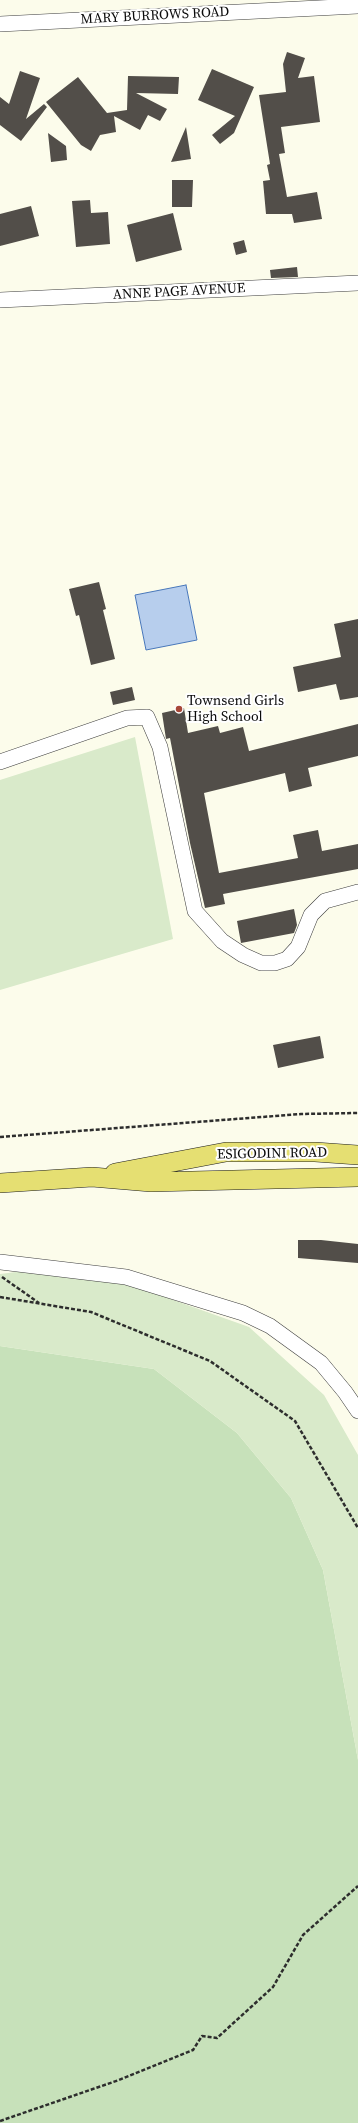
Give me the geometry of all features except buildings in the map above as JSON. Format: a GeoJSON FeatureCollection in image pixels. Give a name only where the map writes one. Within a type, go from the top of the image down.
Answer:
{"type":"FeatureCollection","features":[{"type":"Feature","properties":{"kind":"main road"},"geometry":{"type":"LineString","coordinates":[[226,1152],[358,1143]]}},
{"type":"Feature","properties":{"kind":"main road","name":"ESIGODINI ROAD"},"geometry":{"type":"LineString","coordinates":[[92,1178],[226,1152],[316,1152],[358,1155]]}},
{"type":"Feature","properties":{"kind":"main road","name":"ESIGODINI ROAD"},"geometry":{"type":"LineString","coordinates":[[0,1183],[92,1178],[151,1182],[358,1177]]}},
{"type":"Feature","properties":{"kind":"street","name":"MARY BURROWS ROAD"},"geometry":{"type":"LineString","coordinates":[[0,24],[358,6]]}},
{"type":"Feature","properties":{"kind":"street","name":"ANNE PAGE AVENUE"},"geometry":{"type":"LineString","coordinates":[[0,300],[358,283]]}},
{"type":"Feature","properties":{"kind":"street"},"geometry":{"type":"LineString","coordinates":[[0,762],[127,718],[147,717],[160,747],[195,911],[222,942],[243,955],[261,962],[275,963],[286,959],[298,947],[311,915],[325,901],[358,892]]}},
{"type":"Feature","properties":{"kind":"street"},"geometry":{"type":"LineString","coordinates":[[0,1262],[126,1277],[244,1313],[276,1330],[321,1363],[345,1392],[358,1411]]}},
{"type":"Feature","properties":{"kind":"path"},"geometry":{"type":"LineString","coordinates":[[0,1136],[301,1114],[358,1113]]}},
{"type":"Feature","properties":{"kind":"path"},"geometry":{"type":"LineString","coordinates":[[0,1276],[40,1304]]}},
{"type":"Feature","properties":{"kind":"path"},"geometry":{"type":"LineString","coordinates":[[0,1297],[91,1312],[210,1361],[295,1420],[358,1528]]}},
{"type":"Feature","properties":{"kind":"path"},"geometry":{"type":"LineString","coordinates":[[0,2121],[120,2080],[193,2050],[202,2036],[218,2038],[273,1987],[303,1935],[358,1886]]}},
{"type":"Feature","properties":{"kind":"green space"},"geometry":{"type":"Polygon","coordinates":[[[135,737],[173,939],[0,990],[0,780],[135,737]]]}},
{"type":"Feature","properties":{"kind":"green space"},"geometry":{"type":"Polygon","coordinates":[[[24,1271],[120,1281],[249,1327],[324,1395],[358,1455],[358,1760],[323,1570],[291,1498],[237,1433],[154,1369],[0,1346],[0,1274],[24,1271]]]}},
{"type":"Feature","properties":{"kind":"green space"},"geometry":{"type":"Polygon","coordinates":[[[0,1346],[154,1369],[237,1433],[291,1498],[323,1570],[358,1760],[358,2123],[0,2123],[0,1346]]]}},
{"type":"Feature","properties":{"kind":"water"},"geometry":{"type":"Polygon","coordinates":[[[186,585],[197,640],[146,650],[135,595],[186,585]]]}},
{"type":"Feature","properties":{"kind":"place","name":"Townsend Girls High School"},"geometry":{"type":"Point","coordinates":[179,709]}}]}
